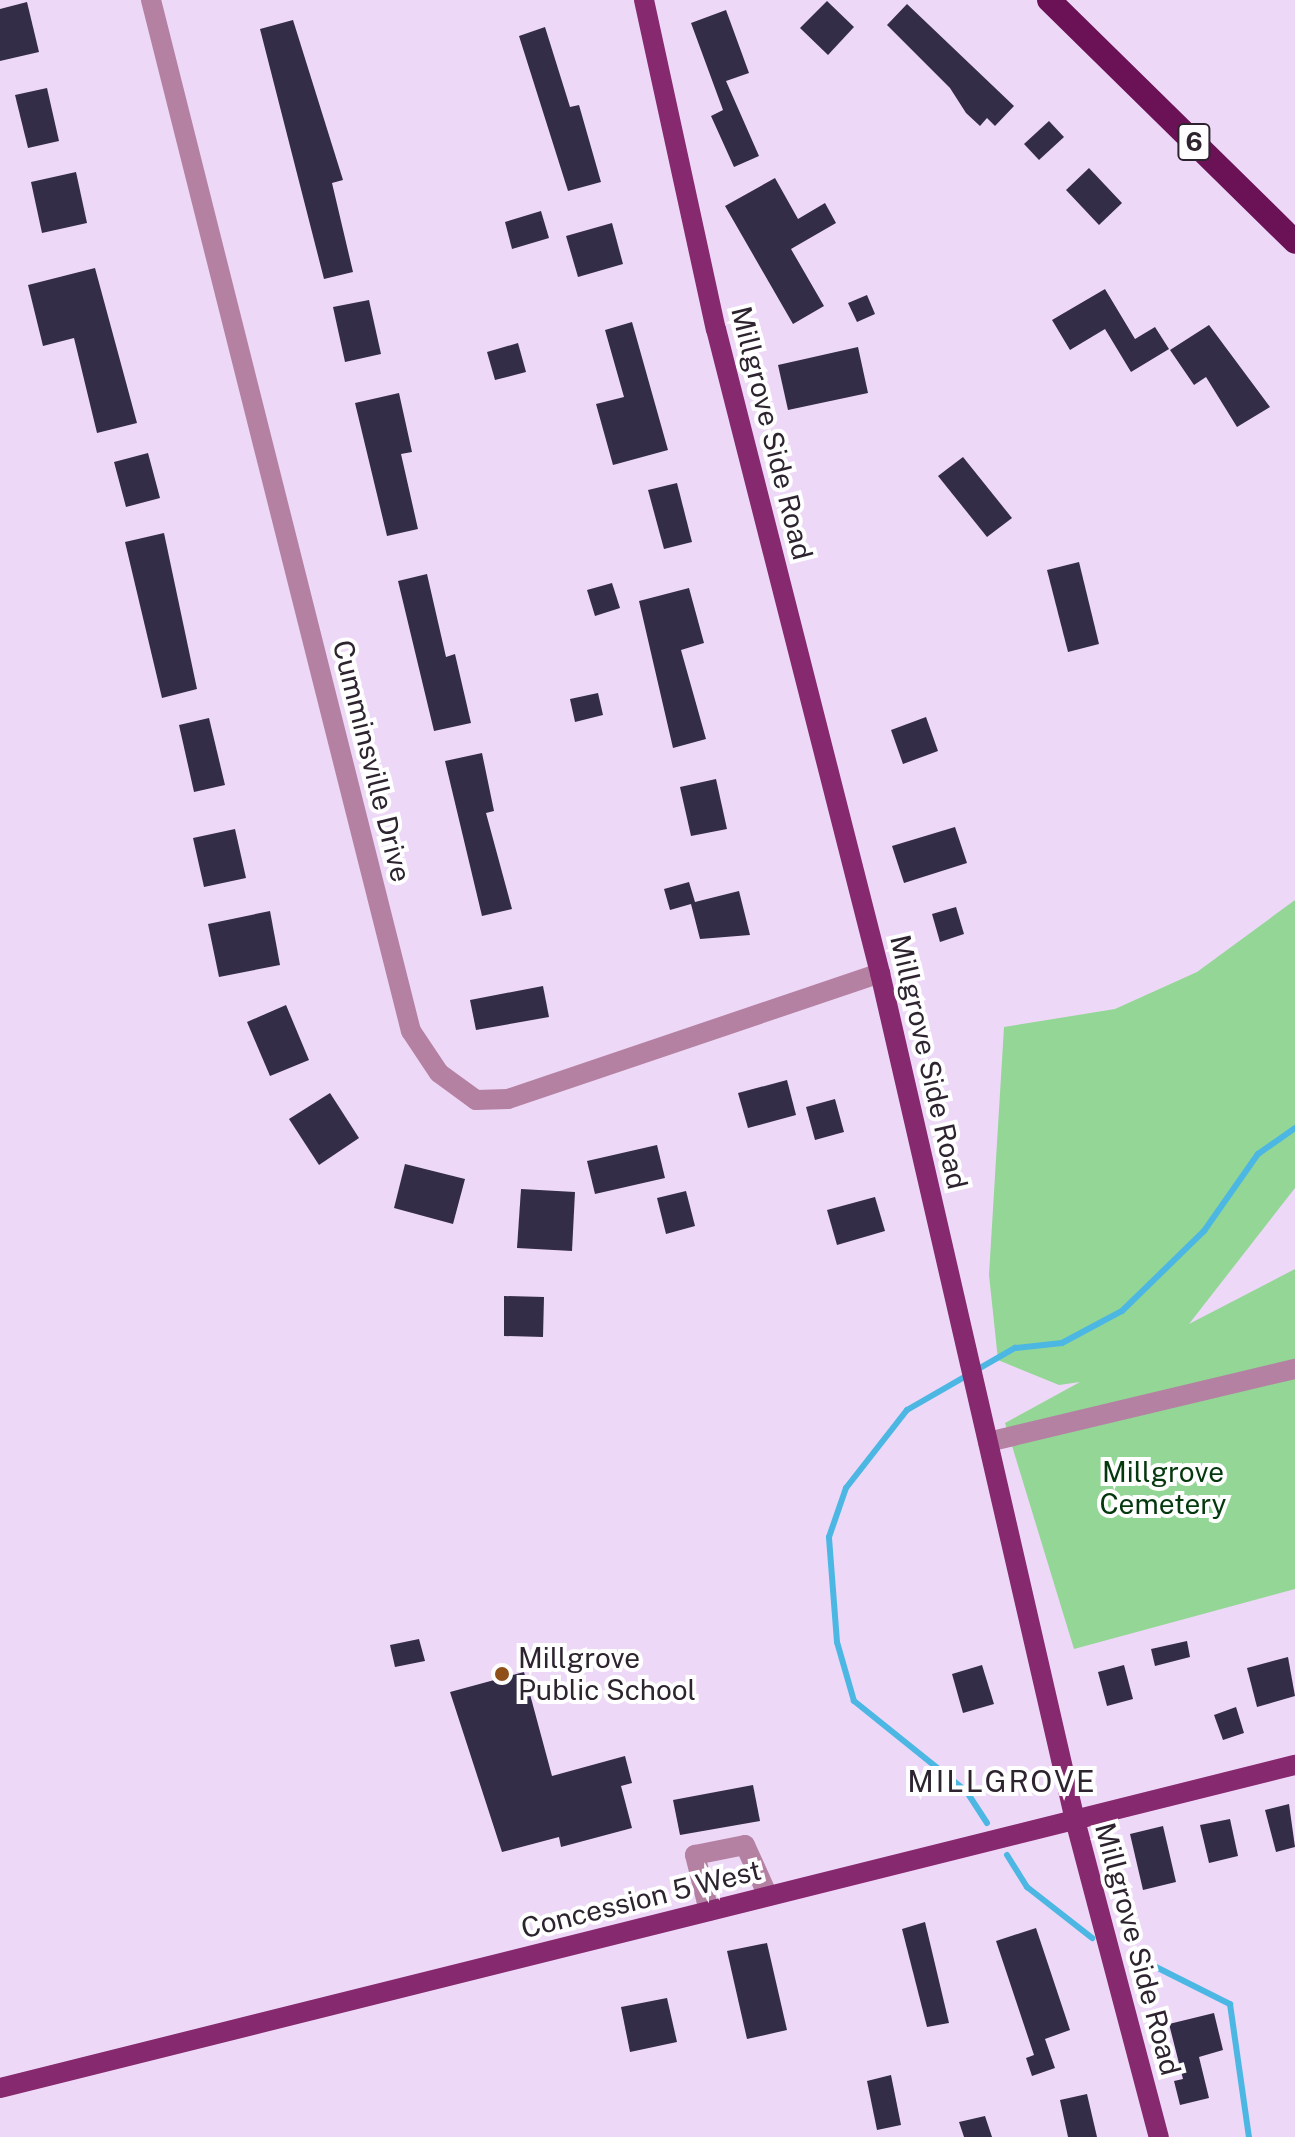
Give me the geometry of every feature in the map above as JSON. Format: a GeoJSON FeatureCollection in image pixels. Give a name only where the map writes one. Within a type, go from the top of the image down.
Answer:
{"type":"FeatureCollection","features":[{"type":"Feature","properties":{"kind":"highway","name":"6"},"geometry":{"type":"LineString","coordinates":[[1049,0],[1295,242]]}},
{"type":"Feature","properties":{"kind":"main road","name":"Millgrove Side Road"},"geometry":{"type":"LineString","coordinates":[[644,0],[716,329],[880,973],[1075,1820],[1159,2137]]}},
{"type":"Feature","properties":{"kind":"main road","name":"Concession 5 West"},"geometry":{"type":"LineString","coordinates":[[0,2088],[1295,1765]]}},
{"type":"Feature","properties":{"kind":"street","name":"Cumminsville Drive"},"geometry":{"type":"LineString","coordinates":[[151,0],[411,1031],[439,1073],[476,1100],[508,1099],[880,973]]}},
{"type":"Feature","properties":{"kind":"street"},"geometry":{"type":"LineString","coordinates":[[988,1442],[1295,1369]]}},
{"type":"Feature","properties":{"kind":"street"},"geometry":{"type":"LineString","coordinates":[[709,1911],[695,1855],[745,1845],[768,1896]]}},
{"type":"Feature","properties":{"kind":"green space","name":"Millgrove Cemetery"},"geometry":{"type":"Polygon","coordinates":[[[1295,900],[1295,1188],[1189,1324],[1295,1269],[1295,1589],[1074,1649],[1005,1423],[1080,1382],[1059,1385],[998,1360],[989,1275],[1004,1027],[1115,1009],[1197,972],[1295,900]]]}},
{"type":"Feature","properties":{"kind":"building"},"geometry":{"type":"Polygon","coordinates":[[[827,1],[854,27],[828,55],[800,28],[827,1]]]}},
{"type":"Feature","properties":{"kind":"building"},"geometry":{"type":"Polygon","coordinates":[[[27,2],[39,52],[0,61],[0,9],[27,2]]]}},
{"type":"Feature","properties":{"kind":"building"},"geometry":{"type":"Polygon","coordinates":[[[907,4],[1014,106],[995,126],[987,118],[980,126],[966,113],[950,88],[887,25],[907,4]]]}},
{"type":"Feature","properties":{"kind":"building"},"geometry":{"type":"Polygon","coordinates":[[[726,10],[749,73],[726,81],[759,156],[734,167],[711,116],[723,110],[691,23],[726,10]]]}},
{"type":"Feature","properties":{"kind":"building"},"geometry":{"type":"Polygon","coordinates":[[[293,20],[343,180],[332,183],[353,272],[324,279],[260,29],[293,20]]]}},
{"type":"Feature","properties":{"kind":"building"},"geometry":{"type":"Polygon","coordinates":[[[545,27],[570,107],[579,105],[601,182],[568,191],[519,36],[545,27]]]}},
{"type":"Feature","properties":{"kind":"building"},"geometry":{"type":"Polygon","coordinates":[[[47,88],[59,141],[28,148],[15,95],[47,88]]]}},
{"type":"Feature","properties":{"kind":"building"},"geometry":{"type":"Polygon","coordinates":[[[1049,121],[1064,137],[1039,160],[1024,144],[1049,121]]]}},
{"type":"Feature","properties":{"kind":"building"},"geometry":{"type":"Polygon","coordinates":[[[1089,168],[1122,203],[1099,225],[1066,190],[1089,168]]]}},
{"type":"Feature","properties":{"kind":"building"},"geometry":{"type":"Polygon","coordinates":[[[76,172],[87,223],[42,233],[31,182],[76,172]]]}},
{"type":"Feature","properties":{"kind":"building"},"geometry":{"type":"Polygon","coordinates":[[[775,178],[798,219],[825,203],[836,223],[791,249],[824,306],[793,324],[725,206],[775,178]]]}},
{"type":"Feature","properties":{"kind":"building"},"geometry":{"type":"Polygon","coordinates":[[[541,211],[549,238],[512,249],[505,222],[541,211]]]}},
{"type":"Feature","properties":{"kind":"building"},"geometry":{"type":"Polygon","coordinates":[[[612,223],[623,264],[578,277],[566,236],[612,223]]]}},
{"type":"Feature","properties":{"kind":"building"},"geometry":{"type":"Polygon","coordinates":[[[95,268],[137,423],[97,433],[74,338],[43,346],[28,285],[95,268]]]}},
{"type":"Feature","properties":{"kind":"building"},"geometry":{"type":"Polygon","coordinates":[[[1105,289],[1135,339],[1155,327],[1169,349],[1131,372],[1105,329],[1070,350],[1052,320],[1105,289]]]}},
{"type":"Feature","properties":{"kind":"building"},"geometry":{"type":"Polygon","coordinates":[[[867,295],[875,314],[857,322],[848,303],[867,295]]]}},
{"type":"Feature","properties":{"kind":"building"},"geometry":{"type":"Polygon","coordinates":[[[369,300],[381,354],[345,362],[333,307],[369,300]]]}},
{"type":"Feature","properties":{"kind":"building"},"geometry":{"type":"Polygon","coordinates":[[[632,322],[668,450],[613,465],[596,404],[624,397],[605,330],[632,322]]]}},
{"type":"Feature","properties":{"kind":"building"},"geometry":{"type":"Polygon","coordinates":[[[1209,325],[1270,407],[1237,427],[1206,377],[1194,385],[1170,350],[1209,325]]]}},
{"type":"Feature","properties":{"kind":"building"},"geometry":{"type":"Polygon","coordinates":[[[518,343],[526,372],[495,380],[487,352],[518,343]]]}},
{"type":"Feature","properties":{"kind":"building"},"geometry":{"type":"Polygon","coordinates":[[[858,347],[868,393],[788,410],[778,365],[858,347]]]}},
{"type":"Feature","properties":{"kind":"building"},"geometry":{"type":"Polygon","coordinates":[[[399,393],[412,452],[401,454],[418,529],[387,536],[355,403],[399,393]]]}},
{"type":"Feature","properties":{"kind":"building"},"geometry":{"type":"Polygon","coordinates":[[[148,453],[160,498],[126,507],[114,462],[148,453]]]}},
{"type":"Feature","properties":{"kind":"building"},"geometry":{"type":"Polygon","coordinates":[[[963,457],[1012,518],[987,537],[938,476],[963,457]]]}},
{"type":"Feature","properties":{"kind":"building"},"geometry":{"type":"Polygon","coordinates":[[[677,483],[692,542],[664,549],[648,490],[677,483]]]}},
{"type":"Feature","properties":{"kind":"building"},"geometry":{"type":"Polygon","coordinates":[[[164,533],[197,689],[162,698],[125,542],[164,533]]]}},
{"type":"Feature","properties":{"kind":"building"},"geometry":{"type":"Polygon","coordinates":[[[1079,562],[1099,644],[1068,652],[1047,570],[1079,562]]]}},
{"type":"Feature","properties":{"kind":"building"},"geometry":{"type":"Polygon","coordinates":[[[427,574],[446,657],[455,654],[471,723],[434,731],[398,581],[427,574]]]}},
{"type":"Feature","properties":{"kind":"building"},"geometry":{"type":"Polygon","coordinates":[[[612,583],[620,608],[595,616],[587,590],[612,583]]]}},
{"type":"Feature","properties":{"kind":"building"},"geometry":{"type":"Polygon","coordinates":[[[689,588],[704,643],[681,650],[706,739],[673,748],[639,601],[689,588]]]}},
{"type":"Feature","properties":{"kind":"building"},"geometry":{"type":"Polygon","coordinates":[[[598,693],[603,715],[575,722],[570,699],[598,693]]]}},
{"type":"Feature","properties":{"kind":"building"},"geometry":{"type":"Polygon","coordinates":[[[926,717],[938,751],[903,764],[891,730],[926,717]]]}},
{"type":"Feature","properties":{"kind":"building"},"geometry":{"type":"Polygon","coordinates":[[[209,718],[225,785],[194,792],[179,725],[209,718]]]}},
{"type":"Feature","properties":{"kind":"building"},"geometry":{"type":"Polygon","coordinates":[[[482,753],[494,811],[486,813],[512,909],[482,916],[445,761],[482,753]]]}},
{"type":"Feature","properties":{"kind":"building"},"geometry":{"type":"Polygon","coordinates":[[[716,779],[727,829],[691,836],[680,787],[716,779]]]}},
{"type":"Feature","properties":{"kind":"building"},"geometry":{"type":"Polygon","coordinates":[[[955,827],[967,863],[904,883],[892,846],[955,827]]]}},
{"type":"Feature","properties":{"kind":"building"},"geometry":{"type":"Polygon","coordinates":[[[235,829],[246,878],[204,887],[193,838],[235,829]]]}},
{"type":"Feature","properties":{"kind":"building"},"geometry":{"type":"Polygon","coordinates":[[[689,882],[695,902],[739,891],[750,935],[700,939],[691,904],[670,910],[664,889],[689,882]]]}},
{"type":"Feature","properties":{"kind":"building"},"geometry":{"type":"Polygon","coordinates":[[[956,907],[964,934],[940,942],[932,914],[956,907]]]}},
{"type":"Feature","properties":{"kind":"building"},"geometry":{"type":"Polygon","coordinates":[[[270,911],[280,965],[219,977],[208,924],[270,911]]]}},
{"type":"Feature","properties":{"kind":"building"},"geometry":{"type":"Polygon","coordinates":[[[543,986],[549,1017],[476,1030],[470,1000],[543,986]]]}},
{"type":"Feature","properties":{"kind":"building"},"geometry":{"type":"Polygon","coordinates":[[[286,1005],[309,1060],[270,1076],[247,1022],[286,1005]]]}},
{"type":"Feature","properties":{"kind":"building"},"geometry":{"type":"Polygon","coordinates":[[[787,1080],[796,1115],[748,1128],[738,1093],[787,1080]]]}},
{"type":"Feature","properties":{"kind":"building"},"geometry":{"type":"Polygon","coordinates":[[[330,1093],[359,1138],[319,1165],[289,1119],[330,1093]]]}},
{"type":"Feature","properties":{"kind":"building"},"geometry":{"type":"Polygon","coordinates":[[[835,1099],[844,1132],[815,1140],[806,1107],[835,1099]]]}},
{"type":"Feature","properties":{"kind":"building"},"geometry":{"type":"Polygon","coordinates":[[[657,1145],[665,1178],[595,1194],[587,1161],[657,1145]]]}},
{"type":"Feature","properties":{"kind":"building"},"geometry":{"type":"Polygon","coordinates":[[[405,1164],[465,1179],[453,1224],[394,1208],[405,1164]]]}},
{"type":"Feature","properties":{"kind":"building"},"geometry":{"type":"Polygon","coordinates":[[[521,1189],[575,1192],[572,1251],[517,1248],[521,1189]]]}},
{"type":"Feature","properties":{"kind":"building"},"geometry":{"type":"Polygon","coordinates":[[[686,1191],[695,1226],[666,1234],[657,1198],[686,1191]]]}},
{"type":"Feature","properties":{"kind":"building"},"geometry":{"type":"Polygon","coordinates":[[[875,1197],[885,1231],[837,1245],[827,1210],[875,1197]]]}},
{"type":"Feature","properties":{"kind":"building"},"geometry":{"type":"Polygon","coordinates":[[[504,1296],[544,1297],[543,1337],[504,1336],[504,1296]]]}},
{"type":"Feature","properties":{"kind":"building"},"geometry":{"type":"Polygon","coordinates":[[[419,1639],[425,1661],[395,1667],[390,1645],[419,1639]]]}},
{"type":"Feature","properties":{"kind":"building"},"geometry":{"type":"Polygon","coordinates":[[[1187,1641],[1190,1657],[1155,1666],[1151,1649],[1187,1641]]]}},
{"type":"Feature","properties":{"kind":"building"},"geometry":{"type":"Polygon","coordinates":[[[1288,1657],[1295,1696],[1257,1707],[1247,1668],[1288,1657]]]}},
{"type":"Feature","properties":{"kind":"building"},"geometry":{"type":"Polygon","coordinates":[[[982,1665],[994,1704],[963,1713],[952,1674],[982,1665]]]}},
{"type":"Feature","properties":{"kind":"building"},"geometry":{"type":"Polygon","coordinates":[[[1124,1665],[1133,1699],[1107,1706],[1098,1672],[1124,1665]]]}},
{"type":"Feature","properties":{"kind":"building"},"geometry":{"type":"Polygon","coordinates":[[[524,1672],[552,1776],[625,1756],[632,1783],[621,1786],[632,1828],[561,1847],[559,1837],[502,1852],[450,1692],[524,1672]]]}},
{"type":"Feature","properties":{"kind":"building"},"geometry":{"type":"Polygon","coordinates":[[[1236,1707],[1244,1733],[1223,1740],[1214,1715],[1236,1707]]]}},
{"type":"Feature","properties":{"kind":"building"},"geometry":{"type":"Polygon","coordinates":[[[753,1785],[760,1821],[680,1835],[673,1800],[753,1785]]]}},
{"type":"Feature","properties":{"kind":"building"},"geometry":{"type":"Polygon","coordinates":[[[1289,1804],[1295,1847],[1276,1852],[1265,1810],[1289,1804]]]}},
{"type":"Feature","properties":{"kind":"building"},"geometry":{"type":"Polygon","coordinates":[[[1230,1819],[1238,1856],[1209,1863],[1200,1825],[1230,1819]]]}},
{"type":"Feature","properties":{"kind":"building"},"geometry":{"type":"Polygon","coordinates":[[[1163,1826],[1176,1882],[1143,1890],[1130,1834],[1163,1826]]]}},
{"type":"Feature","properties":{"kind":"building"},"geometry":{"type":"Polygon","coordinates":[[[925,1922],[949,2023],[927,2027],[902,1929],[925,1922]]]}},
{"type":"Feature","properties":{"kind":"building"},"geometry":{"type":"Polygon","coordinates":[[[1036,1928],[1070,2030],[1045,2039],[1055,2068],[1032,2076],[1026,2058],[1034,2055],[996,1941],[1036,1928]]]}},
{"type":"Feature","properties":{"kind":"building"},"geometry":{"type":"Polygon","coordinates":[[[767,1943],[787,2030],[747,2039],[727,1951],[767,1943]]]}},
{"type":"Feature","properties":{"kind":"building"},"geometry":{"type":"Polygon","coordinates":[[[667,1998],[677,2042],[630,2052],[621,2007],[667,1998]]]}},
{"type":"Feature","properties":{"kind":"building"},"geometry":{"type":"Polygon","coordinates":[[[1214,2013],[1223,2050],[1199,2057],[1209,2098],[1180,2105],[1174,2081],[1183,2079],[1169,2024],[1214,2013]]]}},
{"type":"Feature","properties":{"kind":"building"},"geometry":{"type":"Polygon","coordinates":[[[891,2075],[901,2125],[877,2130],[867,2081],[891,2075]]]}},
{"type":"Feature","properties":{"kind":"building"},"geometry":{"type":"Polygon","coordinates":[[[1087,2094],[1097,2137],[1068,2137],[1060,2100],[1087,2094]]]}},
{"type":"Feature","properties":{"kind":"building"},"geometry":{"type":"Polygon","coordinates":[[[985,2116],[992,2137],[964,2137],[959,2122],[985,2116]]]}},
{"type":"Feature","properties":{"kind":"waterway"},"geometry":{"type":"LineString","coordinates":[[987,1823],[966,1791],[854,1701],[837,1642],[829,1537],[846,1488],[907,1410],[1015,1348],[1062,1343],[1122,1311],[1204,1231],[1258,1154],[1295,1128]]}},
{"type":"Feature","properties":{"kind":"waterway"},"geometry":{"type":"LineString","coordinates":[[1007,1855],[1027,1887],[1092,1938]]}},
{"type":"Feature","properties":{"kind":"waterway"},"geometry":{"type":"LineString","coordinates":[[1148,1963],[1230,2004],[1249,2137]]}},
{"type":"Feature","properties":{"kind":"place","name":"Millgrove Public School"},"geometry":{"type":"Point","coordinates":[502,1674]}},
{"type":"Feature","properties":{"kind":"district","name":"MILLGROVE"},"geometry":{"type":"Point","coordinates":[1002,1781]}}]}
